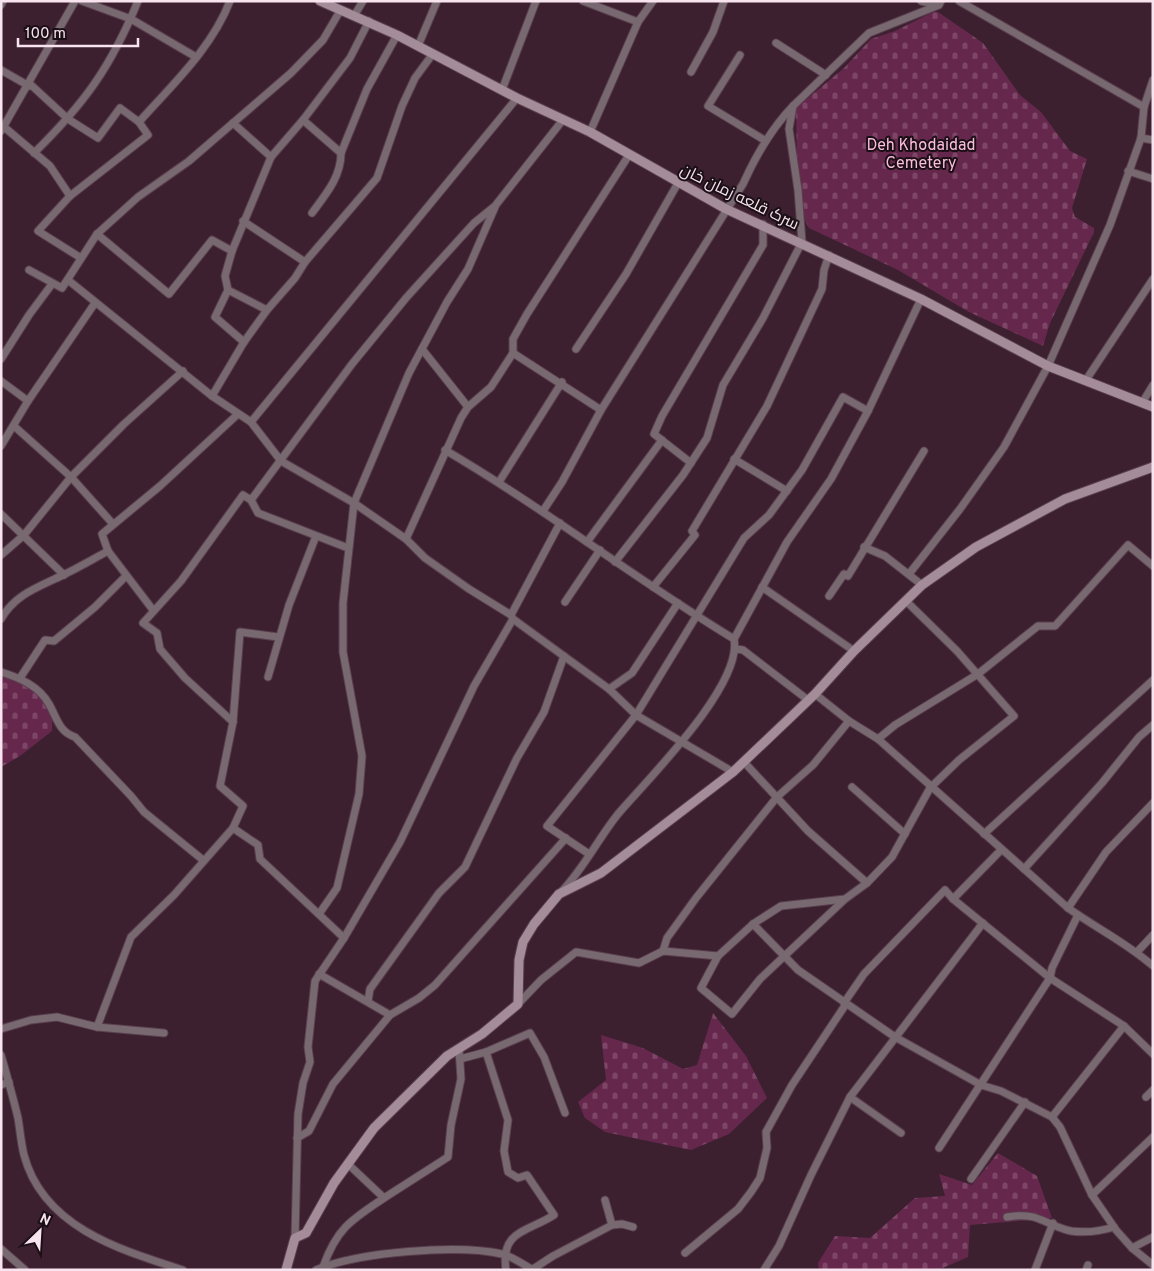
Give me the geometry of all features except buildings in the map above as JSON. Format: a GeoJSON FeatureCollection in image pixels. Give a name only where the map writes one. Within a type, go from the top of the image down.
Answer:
{"type":"FeatureCollection","features":[{"type":"Feature","properties":{"kind":"street"},"geometry":{"type":"LineString","coordinates":[[1,5],[4,1]]}},
{"type":"Feature","properties":{"kind":"street"},"geometry":{"type":"LineString","coordinates":[[70,196],[50,166],[2,129],[29,85],[75,1]]}},
{"type":"Feature","properties":{"kind":"street"},"geometry":{"type":"LineString","coordinates":[[82,1],[131,19],[196,57]]}},
{"type":"Feature","properties":{"kind":"street"},"geometry":{"type":"LineString","coordinates":[[34,153],[68,119],[99,79],[131,19],[138,1]]}},
{"type":"Feature","properties":{"kind":"street"},"geometry":{"type":"LineString","coordinates":[[139,122],[196,57],[224,17],[230,1]]}},
{"type":"Feature","properties":{"kind":"street","name":"سرک قلعه زمان خان"},"geometry":{"type":"LineString","coordinates":[[320,1],[397,35],[432,55],[562,121],[590,132],[726,209],[763,224],[921,299],[1048,366],[1153,407]]}},
{"type":"Feature","properties":{"kind":"street"},"geometry":{"type":"LineString","coordinates":[[354,16],[363,1]]}},
{"type":"Feature","properties":{"kind":"street"},"geometry":{"type":"LineString","coordinates":[[418,46],[437,1]]}},
{"type":"Feature","properties":{"kind":"street"},"geometry":{"type":"LineString","coordinates":[[502,90],[536,1]]}},
{"type":"Feature","properties":{"kind":"street"},"geometry":{"type":"LineString","coordinates":[[582,1],[638,22]]}},
{"type":"Feature","properties":{"kind":"street"},"geometry":{"type":"LineString","coordinates":[[590,132],[638,22],[653,1]]}},
{"type":"Feature","properties":{"kind":"street"},"geometry":{"type":"LineString","coordinates":[[691,72],[713,32],[724,1]]}},
{"type":"Feature","properties":{"kind":"street"},"geometry":{"type":"LineString","coordinates":[[921,1],[940,3]]}},
{"type":"Feature","properties":{"kind":"street"},"geometry":{"type":"LineString","coordinates":[[958,1],[1144,107]]}},
{"type":"Feature","properties":{"kind":"street"},"geometry":{"type":"LineString","coordinates":[[543,511],[562,482],[602,410],[743,184],[776,123],[869,33],[890,27],[940,3]]}},
{"type":"Feature","properties":{"kind":"street"},"geometry":{"type":"LineString","coordinates":[[29,270],[62,288],[97,234],[138,197],[179,169],[291,73],[323,40],[340,11]]}},
{"type":"Feature","properties":{"kind":"street"},"geometry":{"type":"LineString","coordinates":[[244,342],[214,317],[228,290],[225,276],[243,221],[271,157],[303,120],[350,58],[369,21]]}},
{"type":"Feature","properties":{"kind":"street"},"geometry":{"type":"LineString","coordinates":[[312,214],[334,182],[341,164],[341,153],[367,88],[397,35]]}},
{"type":"Feature","properties":{"kind":"street"},"geometry":{"type":"LineString","coordinates":[[776,44],[826,75]]}},
{"type":"Feature","properties":{"kind":"street"},"geometry":{"type":"LineString","coordinates":[[212,396],[244,342],[267,310],[305,262],[378,178],[402,106],[415,78],[432,55]]}},
{"type":"Feature","properties":{"kind":"street"},"geometry":{"type":"LineString","coordinates":[[740,55],[708,106],[766,141]]}},
{"type":"Feature","properties":{"kind":"street"},"geometry":{"type":"LineString","coordinates":[[1,70],[29,85],[68,119],[98,138],[120,108],[139,122],[148,135],[70,196],[38,230],[81,258]]}},
{"type":"Feature","properties":{"kind":"street"},"geometry":{"type":"LineString","coordinates":[[909,574],[960,510],[1004,447],[1048,366],[1110,225],[1141,138],[1144,107],[1153,80]]}},
{"type":"Feature","properties":{"kind":"street"},"geometry":{"type":"LineString","coordinates":[[251,422],[517,98]]}},
{"type":"Feature","properties":{"kind":"street"},"geometry":{"type":"LineString","coordinates":[[615,562],[691,463],[707,438],[723,385],[763,318],[802,242],[798,190],[789,129],[794,106]]}},
{"type":"Feature","properties":{"kind":"street"},"geometry":{"type":"LineString","coordinates":[[303,120],[341,153]]}},
{"type":"Feature","properties":{"kind":"street"},"geometry":{"type":"LineString","coordinates":[[251,500],[352,364],[406,298],[474,223],[495,206],[562,121]]}},
{"type":"Feature","properties":{"kind":"street"},"geometry":{"type":"LineString","coordinates":[[233,123],[271,157]]}},
{"type":"Feature","properties":{"kind":"street"},"geometry":{"type":"LineString","coordinates":[[1141,138],[1153,140]]}},
{"type":"Feature","properties":{"kind":"street"},"geometry":{"type":"LineString","coordinates":[[406,539],[445,450],[468,407],[491,387],[512,352],[514,339],[527,314],[628,155]]}},
{"type":"Feature","properties":{"kind":"street"},"geometry":{"type":"LineString","coordinates":[[1128,171],[1153,178]]}},
{"type":"Feature","properties":{"kind":"street"},"geometry":{"type":"LineString","coordinates":[[576,349],[626,274],[678,183]]}},
{"type":"Feature","properties":{"kind":"street"},"geometry":{"type":"LineString","coordinates":[[319,914],[337,888],[358,794],[362,756],[343,652],[343,603],[354,503],[409,374],[447,302],[468,269],[495,206]]}},
{"type":"Feature","properties":{"kind":"street"},"geometry":{"type":"LineString","coordinates":[[243,221],[305,262]]}},
{"type":"Feature","properties":{"kind":"street"},"geometry":{"type":"LineString","coordinates":[[691,463],[654,434],[658,424],[763,245],[763,224]]}},
{"type":"Feature","properties":{"kind":"street"},"geometry":{"type":"LineString","coordinates":[[97,234],[168,294],[212,240],[232,251]]}},
{"type":"Feature","properties":{"kind":"street"},"geometry":{"type":"LineString","coordinates":[[653,587],[695,535],[692,531],[767,406],[822,289],[824,270],[829,255]]}},
{"type":"Feature","properties":{"kind":"street"},"geometry":{"type":"LineString","coordinates":[[1086,380],[1153,278]]}},
{"type":"Feature","properties":{"kind":"street"},"geometry":{"type":"LineString","coordinates":[[68,280],[212,396],[251,422],[280,460],[354,503],[406,539],[432,563],[512,617],[608,689],[636,715],[733,772]]}},
{"type":"Feature","properties":{"kind":"street"},"geometry":{"type":"LineString","coordinates":[[1,359],[28,315],[52,284]]}},
{"type":"Feature","properties":{"kind":"street"},"geometry":{"type":"LineString","coordinates":[[228,290],[267,310]]}},
{"type":"Feature","properties":{"kind":"street"},"geometry":{"type":"LineString","coordinates":[[518,1004],[519,960],[522,942],[534,924],[578,874],[589,854],[618,815],[682,742],[730,669],[736,649],[734,639],[787,542],[831,479],[868,411],[921,299]]}},
{"type":"Feature","properties":{"kind":"street"},"geometry":{"type":"LineString","coordinates":[[1,446],[28,402],[95,303]]}},
{"type":"Feature","properties":{"kind":"street"},"geometry":{"type":"LineString","coordinates":[[422,349],[468,407]]}},
{"type":"Feature","properties":{"kind":"street"},"geometry":{"type":"LineString","coordinates":[[512,352],[562,382],[602,410]]}},
{"type":"Feature","properties":{"kind":"street"},"geometry":{"type":"LineString","coordinates":[[1,555],[24,535],[71,477],[124,424],[183,371]]}},
{"type":"Feature","properties":{"kind":"street"},"geometry":{"type":"LineString","coordinates":[[499,482],[562,382]]}},
{"type":"Feature","properties":{"kind":"street"},"geometry":{"type":"LineString","coordinates":[[2,384],[28,402]]}},
{"type":"Feature","properties":{"kind":"street"},"geometry":{"type":"LineString","coordinates":[[1142,403],[1153,385]]}},
{"type":"Feature","properties":{"kind":"street"},"geometry":{"type":"LineString","coordinates":[[589,854],[547,826],[636,715],[683,641],[696,616],[744,538],[769,515],[802,470],[843,397],[868,411]]}},
{"type":"Feature","properties":{"kind":"street"},"geometry":{"type":"LineString","coordinates":[[154,610],[108,551],[102,534],[160,486],[238,414]]}},
{"type":"Feature","properties":{"kind":"street"},"geometry":{"type":"LineString","coordinates":[[14,426],[71,477],[113,524]]}},
{"type":"Feature","properties":{"kind":"street"},"geometry":{"type":"LineString","coordinates":[[587,542],[662,440]]}},
{"type":"Feature","properties":{"kind":"street"},"geometry":{"type":"LineString","coordinates":[[445,450],[499,482],[560,522],[615,562],[734,639]]}},
{"type":"Feature","properties":{"kind":"street"},"geometry":{"type":"LineString","coordinates":[[829,596],[844,574],[848,576],[924,451]]}},
{"type":"Feature","properties":{"kind":"street"},"geometry":{"type":"LineString","coordinates":[[734,459],[787,491]]}},
{"type":"Feature","properties":{"kind":"street"},"geometry":{"type":"LineString","coordinates":[[559,894],[601,873],[733,772],[812,697],[854,651],[922,585],[976,547],[1065,499],[1153,467]]}},
{"type":"Feature","properties":{"kind":"street"},"geometry":{"type":"LineString","coordinates":[[233,722],[185,678],[160,649],[156,633],[143,623],[181,581],[243,495],[251,500],[258,513],[348,548]]}},
{"type":"Feature","properties":{"kind":"street"},"geometry":{"type":"LineString","coordinates":[[1,514],[64,575]]}},
{"type":"Feature","properties":{"kind":"street"},"geometry":{"type":"LineString","coordinates":[[286,1270],[295,1238],[297,1138],[300,1099],[310,1062],[308,1048],[315,981],[344,938],[400,842],[470,695],[560,522]]}},
{"type":"Feature","properties":{"kind":"street"},"geometry":{"type":"LineString","coordinates":[[268,677],[278,637],[316,536]]}},
{"type":"Feature","properties":{"kind":"street"},"geometry":{"type":"LineString","coordinates":[[878,739],[895,726],[978,674],[1038,626],[1055,626],[1128,544],[1153,566]]}},
{"type":"Feature","properties":{"kind":"street"},"geometry":{"type":"LineString","coordinates":[[864,547],[885,556],[922,585]]}},
{"type":"Feature","properties":{"kind":"street"},"geometry":{"type":"LineString","coordinates":[[565,602],[600,550]]}},
{"type":"Feature","properties":{"kind":"street"},"geometry":{"type":"LineString","coordinates":[[1,619],[8,607],[26,591],[64,575],[108,551]]}},
{"type":"Feature","properties":{"kind":"street"},"geometry":{"type":"LineString","coordinates":[[20,678],[45,640],[54,641],[95,608],[126,576]]}},
{"type":"Feature","properties":{"kind":"street"},"geometry":{"type":"LineString","coordinates":[[762,587],[854,651]]}},
{"type":"Feature","properties":{"kind":"street"},"geometry":{"type":"LineString","coordinates":[[844,899],[781,906],[753,924],[718,956],[701,988],[732,1014],[760,979],[844,899],[867,883],[892,857],[930,788],[959,760],[1014,716],[978,674],[906,601]]}},
{"type":"Feature","properties":{"kind":"street"},"geometry":{"type":"LineString","coordinates":[[608,689],[632,673],[678,603]]}},
{"type":"Feature","properties":{"kind":"street"},"geometry":{"type":"LineString","coordinates":[[98,1028],[113,981],[131,937],[174,895],[233,828],[243,806],[220,786],[233,722],[240,632],[278,637]]}},
{"type":"Feature","properties":{"kind":"street"},"geometry":{"type":"LineString","coordinates":[[736,649],[743,650],[878,739],[930,788],[1068,908],[1137,952],[1153,966]]}},
{"type":"Feature","properties":{"kind":"street"},"geometry":{"type":"LineString","coordinates":[[368,1001],[370,989],[438,893],[465,867],[517,758],[544,712],[564,656]]}},
{"type":"Feature","properties":{"kind":"street"},"geometry":{"type":"LineString","coordinates":[[1,672],[20,678],[38,690],[49,704],[66,734],[75,737],[144,812],[203,860]]}},
{"type":"Feature","properties":{"kind":"street"},"geometry":{"type":"LineString","coordinates":[[984,834],[1153,680]]}},
{"type":"Feature","properties":{"kind":"street"},"geometry":{"type":"LineString","coordinates":[[663,951],[667,938],[696,898],[777,797],[813,764],[848,721]]}},
{"type":"Feature","properties":{"kind":"street"},"geometry":{"type":"LineString","coordinates":[[1024,869],[1102,783],[1133,743],[1153,725]]}},
{"type":"Feature","properties":{"kind":"street"},"geometry":{"type":"LineString","coordinates":[[744,762],[808,831],[867,883]]}},
{"type":"Feature","properties":{"kind":"street"},"geometry":{"type":"LineString","coordinates":[[852,787],[905,834]]}},
{"type":"Feature","properties":{"kind":"street"},"geometry":{"type":"LineString","coordinates":[[1068,908],[1106,852],[1153,803]]}},
{"type":"Feature","properties":{"kind":"street"},"geometry":{"type":"LineString","coordinates":[[233,828],[258,845],[260,859],[344,938]]}},
{"type":"Feature","properties":{"kind":"street"},"geometry":{"type":"LineString","coordinates":[[297,1138],[309,1131],[333,1084],[390,1015],[419,998],[435,985],[566,838]]}},
{"type":"Feature","properties":{"kind":"street"},"geometry":{"type":"LineString","coordinates":[[953,899],[1001,850]]}},
{"type":"Feature","properties":{"kind":"street"},"geometry":{"type":"LineString","coordinates":[[685,1253],[738,1209],[756,1185],[760,1178],[767,1148],[766,1132],[792,1085],[864,974],[945,890],[953,899],[1050,978],[1124,1026],[1153,1054]]}},
{"type":"Feature","properties":{"kind":"street"},"geometry":{"type":"LineString","coordinates":[[939,1148],[1050,978],[1052,968],[1078,915]]}},
{"type":"Feature","properties":{"kind":"street"},"geometry":{"type":"LineString","coordinates":[[764,1270],[779,1246],[811,1175],[850,1097],[983,923]]}},
{"type":"Feature","properties":{"kind":"street"},"geometry":{"type":"LineString","coordinates":[[753,924],[798,970],[895,1037],[980,1085],[1001,1090],[1052,1117],[1060,1127],[1092,1195],[1114,1227],[1132,1248],[1153,1265]]}},
{"type":"Feature","properties":{"kind":"street"},"geometry":{"type":"LineString","coordinates":[[1137,952],[1153,935]]}},
{"type":"Feature","properties":{"kind":"street"},"geometry":{"type":"LineString","coordinates":[[295,1238],[306,1233],[334,1183],[374,1128],[447,1056],[482,1034],[518,1004],[541,980],[576,952],[640,963],[663,951],[718,956]]}},
{"type":"Feature","properties":{"kind":"street"},"geometry":{"type":"LineString","coordinates":[[319,974],[390,1015]]}},
{"type":"Feature","properties":{"kind":"street"},"geometry":{"type":"LineString","coordinates":[[1,1029],[30,1020],[57,1017],[98,1028],[164,1033]]}},
{"type":"Feature","properties":{"kind":"street"},"geometry":{"type":"LineString","coordinates":[[1052,1117],[1124,1026]]}},
{"type":"Feature","properties":{"kind":"street"},"geometry":{"type":"LineString","coordinates":[[460,1059],[486,1052],[530,1033],[544,1057],[566,1113]]}},
{"type":"Feature","properties":{"kind":"street"},"geometry":{"type":"LineString","coordinates":[[323,1267],[330,1247],[340,1231],[384,1198],[448,1157],[451,1125],[461,1079],[459,1048]]}},
{"type":"Feature","properties":{"kind":"street"},"geometry":{"type":"LineString","coordinates":[[486,1052],[508,1120],[504,1151],[508,1172],[518,1178],[527,1175],[554,1215],[516,1234],[504,1254],[506,1270]]}},
{"type":"Feature","properties":{"kind":"street"},"geometry":{"type":"LineString","coordinates":[[1,1055],[5,1084],[24,1156],[35,1182],[53,1208],[76,1226],[106,1241],[183,1270]]}},
{"type":"Feature","properties":{"kind":"street"},"geometry":{"type":"LineString","coordinates":[[1146,1097],[1153,1090]]}},
{"type":"Feature","properties":{"kind":"street"},"geometry":{"type":"LineString","coordinates":[[850,1097],[901,1133]]}},
{"type":"Feature","properties":{"kind":"street"},"geometry":{"type":"LineString","coordinates":[[971,1179],[1025,1102]]}},
{"type":"Feature","properties":{"kind":"street"},"geometry":{"type":"LineString","coordinates":[[1092,1195],[1153,1137]]}},
{"type":"Feature","properties":{"kind":"street"},"geometry":{"type":"LineString","coordinates":[[348,1164],[384,1198]]}},
{"type":"Feature","properties":{"kind":"street"},"geometry":{"type":"LineString","coordinates":[[604,1200],[612,1225]]}},
{"type":"Feature","properties":{"kind":"street"},"geometry":{"type":"LineString","coordinates":[[1008,1217],[1025,1216],[1053,1223],[1071,1231],[1099,1231],[1114,1227]]}},
{"type":"Feature","properties":{"kind":"street"},"geometry":{"type":"LineString","coordinates":[[1035,1270],[1053,1223]]}},
{"type":"Feature","properties":{"kind":"street"},"geometry":{"type":"LineString","coordinates":[[316,1270],[341,1261],[406,1252],[466,1250],[504,1254],[533,1270],[553,1256],[612,1225],[622,1224],[632,1227]]}},
{"type":"Feature","properties":{"kind":"street"},"geometry":{"type":"LineString","coordinates":[[1132,1248],[1153,1237]]}},
{"type":"Feature","properties":{"kind":"street"},"geometry":{"type":"LineString","coordinates":[[1,1249],[25,1270]]}},
{"type":"Feature","properties":{"kind":"green space","name":"Deh Khodaidad Cemetery"},"geometry":{"type":"Polygon","coordinates":[[[933,12],[938,12],[983,43],[1020,95],[1041,112],[1070,151],[1087,159],[1072,208],[1075,217],[1094,228],[1094,232],[1050,323],[1043,346],[969,312],[898,270],[809,228],[805,221],[797,161],[796,108],[844,68],[871,39],[895,31],[933,12]]]}},
{"type":"Feature","properties":{"kind":"green space"},"geometry":{"type":"Polygon","coordinates":[[[1,675],[38,694],[49,709],[52,719],[52,731],[20,756],[1,767],[1,675]]]}},
{"type":"Feature","properties":{"kind":"green space"},"geometry":{"type":"Polygon","coordinates":[[[713,1013],[746,1056],[767,1098],[729,1134],[691,1150],[605,1132],[585,1118],[578,1102],[606,1080],[601,1035],[643,1048],[683,1069],[697,1065],[713,1013]]]}},
{"type":"Feature","properties":{"kind":"green space"},"geometry":{"type":"Polygon","coordinates":[[[998,1153],[1037,1176],[1052,1218],[970,1225],[968,1257],[938,1270],[819,1270],[818,1263],[835,1236],[870,1238],[915,1198],[945,1196],[939,1174],[972,1185],[998,1153]]]}}]}
